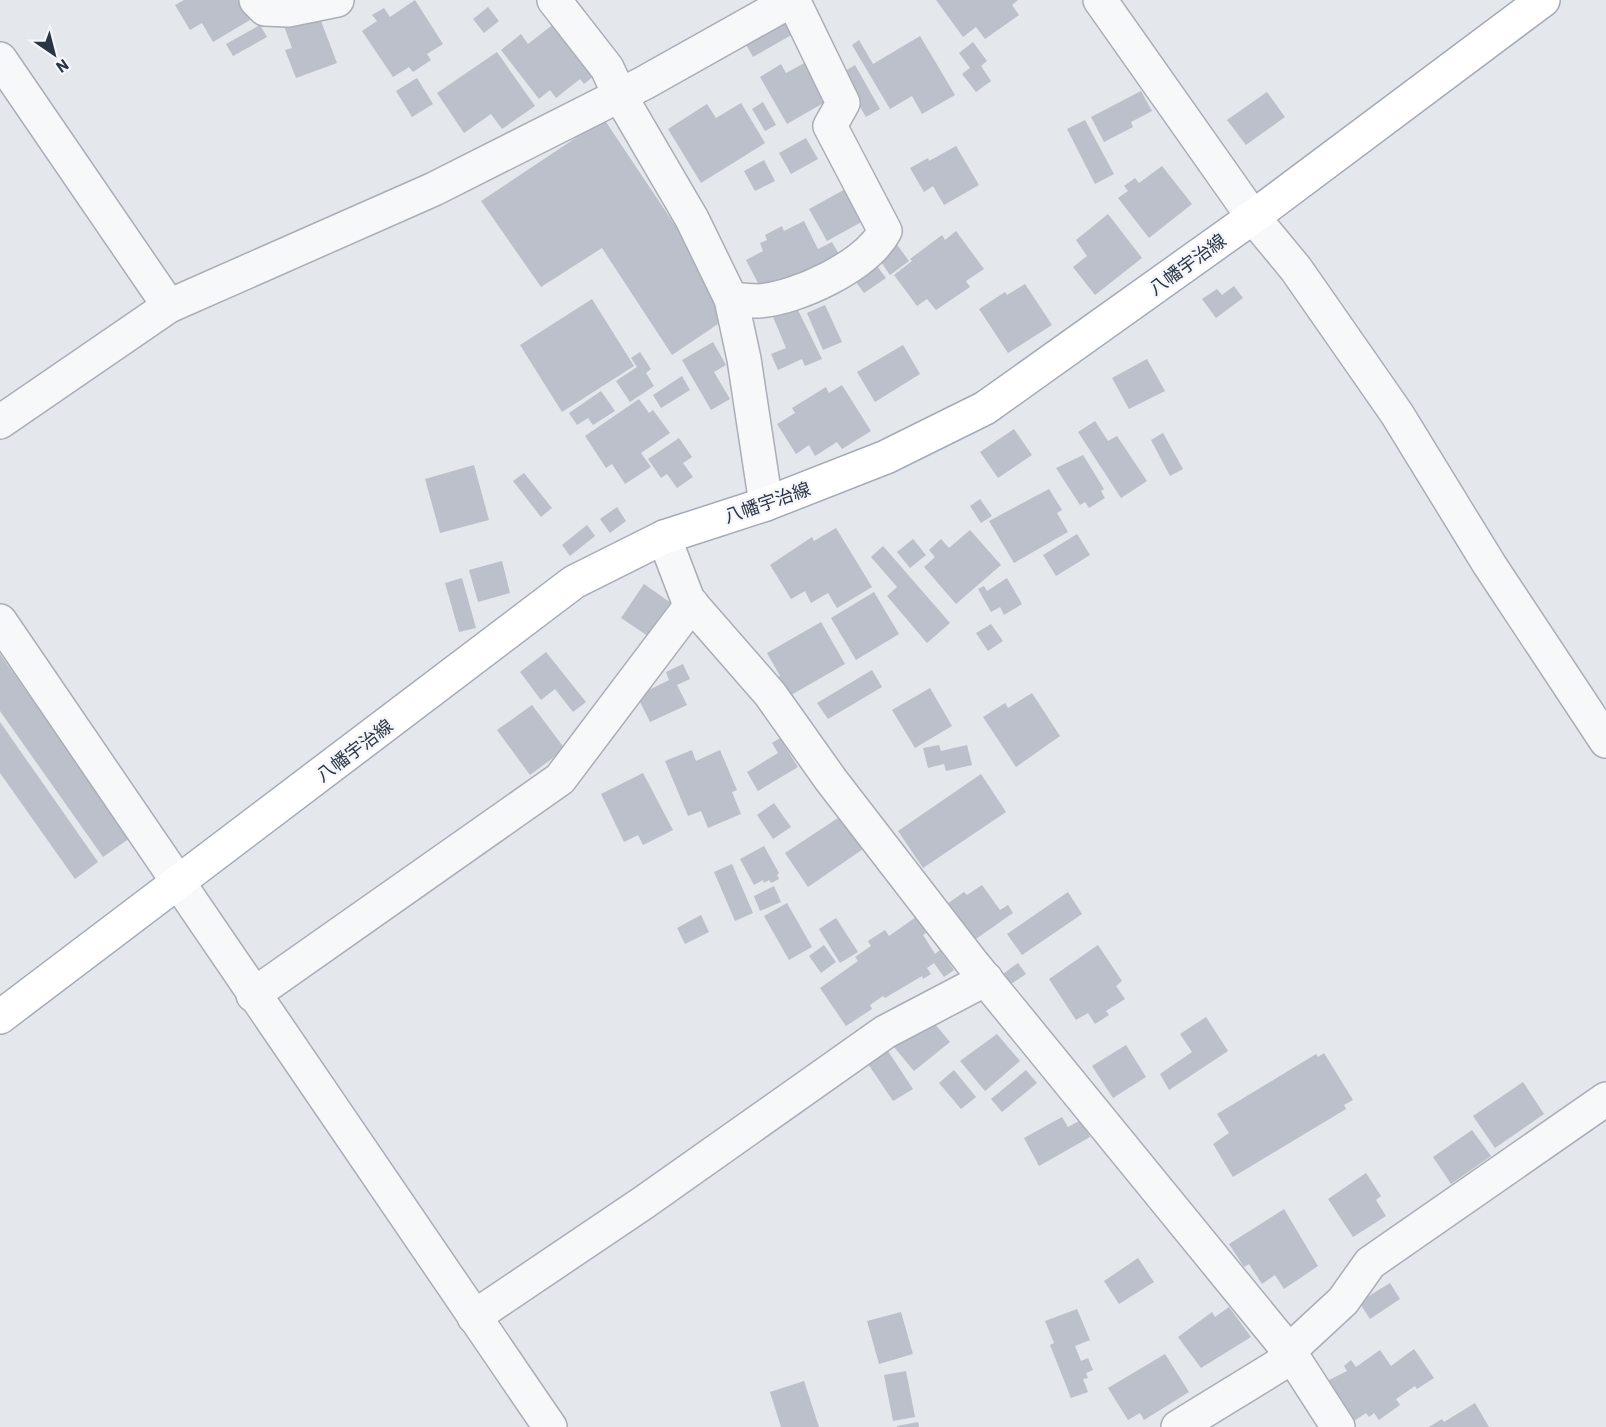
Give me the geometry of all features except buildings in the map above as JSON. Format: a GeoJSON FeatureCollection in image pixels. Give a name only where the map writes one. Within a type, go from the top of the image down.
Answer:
{"type":"FeatureCollection","features":[{"type":"Feature","properties":{"kind":"main road","name":"八幡宇治線"},"geometry":{"type":"LineString","coordinates":[[0,1017],[574,582],[664,537],[766,504],[886,457],[985,408],[1253,217],[1543,0]]}},
{"type":"Feature","properties":{"kind":"street"},"geometry":{"type":"LineString","coordinates":[[256,0],[265,9],[288,10],[337,0]]}},
{"type":"Feature","properties":{"kind":"street"},"geometry":{"type":"LineString","coordinates":[[554,0],[607,68],[618,94],[692,219],[731,299],[744,359],[766,504]]}},
{"type":"Feature","properties":{"kind":"street"},"geometry":{"type":"LineString","coordinates":[[0,422],[169,306],[434,189],[618,94],[644,83],[792,0],[843,103],[830,126],[885,231],[877,246],[822,284],[761,301],[731,299]]}},
{"type":"Feature","properties":{"kind":"street"},"geometry":{"type":"LineString","coordinates":[[1100,0],[1253,217],[1296,269],[1396,414],[1489,564],[1606,741]]}},
{"type":"Feature","properties":{"kind":"street"},"geometry":{"type":"LineString","coordinates":[[0,59],[169,306]]}},
{"type":"Feature","properties":{"kind":"street"},"geometry":{"type":"LineString","coordinates":[[664,537],[692,604],[770,694],[831,780],[986,979],[1289,1351],[1338,1427]]}},
{"type":"Feature","properties":{"kind":"street"},"geometry":{"type":"LineString","coordinates":[[253,995],[560,779],[692,604]]}},
{"type":"Feature","properties":{"kind":"street"},"geometry":{"type":"LineString","coordinates":[[0,621],[253,995],[550,1427]]}},
{"type":"Feature","properties":{"kind":"street"},"geometry":{"type":"LineString","coordinates":[[474,1317],[643,1203],[885,1032],[986,979]]}},
{"type":"Feature","properties":{"kind":"street"},"geometry":{"type":"LineString","coordinates":[[1178,1427],[1279,1365],[1289,1351],[1343,1301],[1370,1263],[1606,1099]]}}]}
